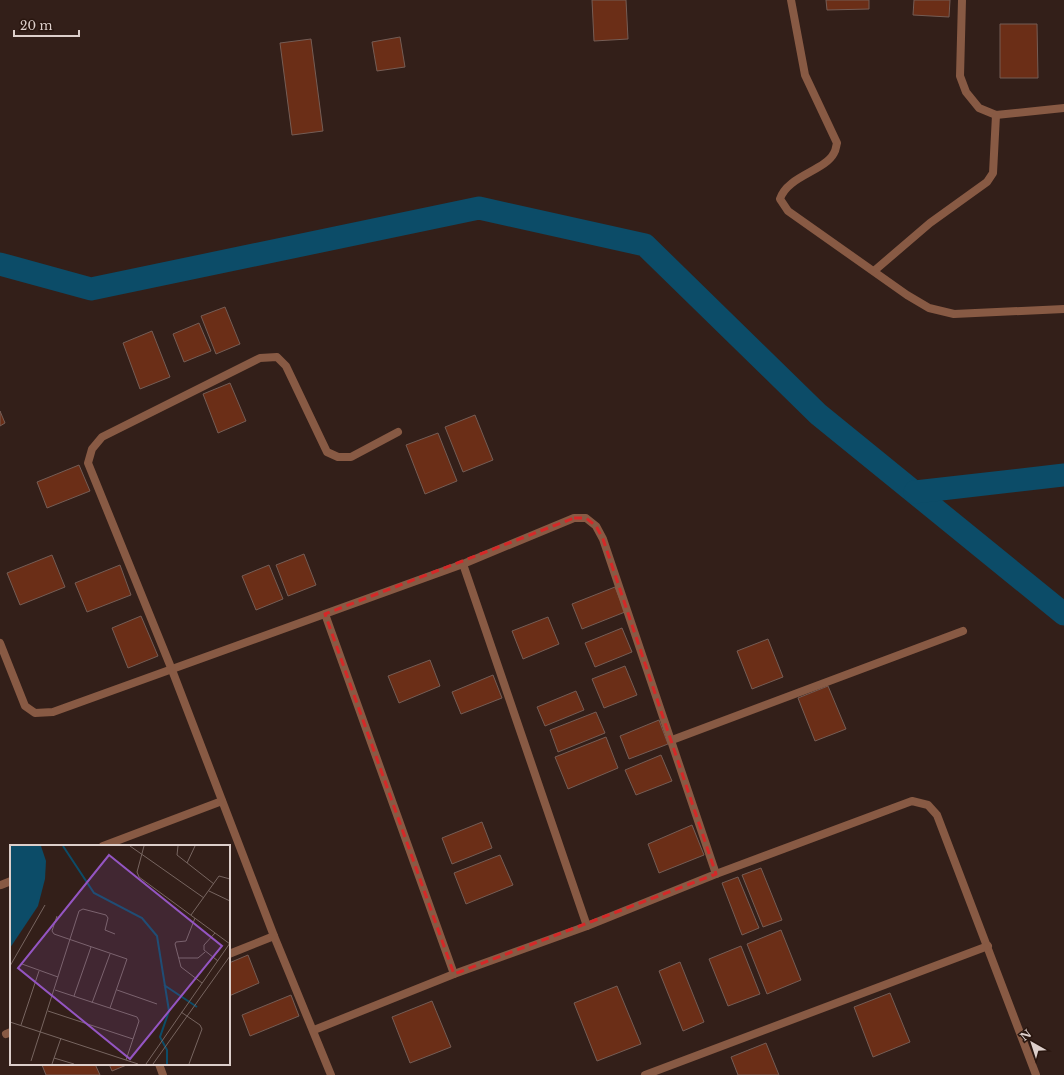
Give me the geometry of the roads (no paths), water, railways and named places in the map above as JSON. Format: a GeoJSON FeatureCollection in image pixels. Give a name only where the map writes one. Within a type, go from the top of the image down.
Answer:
{"type":"FeatureCollection","features":[{"type":"Feature","properties":{"kind":"street"},"geometry":{"type":"LineString","coordinates":[[791,0],[805,76],[836,143],[835,152],[830,158],[794,182],[782,193],[780,199],[788,211],[907,295],[929,308],[954,314],[1064,309]]}},
{"type":"Feature","properties":{"kind":"street"},"geometry":{"type":"LineString","coordinates":[[962,0],[960,76],[966,92],[979,108],[996,115],[1064,108]]}},
{"type":"Feature","properties":{"kind":"street"},"geometry":{"type":"LineString","coordinates":[[874,271],[930,223],[987,182],[993,173],[996,115]]}},
{"type":"Feature","properties":{"kind":"street"},"geometry":{"type":"LineString","coordinates":[[331,1075],[314,1030],[274,936],[172,670],[88,464],[92,449],[102,437],[260,358],[269,357],[277,357],[286,366],[327,452],[338,457],[351,457],[398,432]]}},
{"type":"Feature","properties":{"kind":"street"},"geometry":{"type":"LineString","coordinates":[[0,643],[25,706],[35,713],[53,712],[463,564],[574,518],[586,518],[596,526],[603,540],[672,740],[716,874]]}},
{"type":"Feature","properties":{"kind":"street"},"geometry":{"type":"LineString","coordinates":[[463,564],[587,926]]}},
{"type":"Feature","properties":{"kind":"street"},"geometry":{"type":"LineString","coordinates":[[325,614],[454,974]]}},
{"type":"Feature","properties":{"kind":"street"},"geometry":{"type":"LineString","coordinates":[[672,740],[963,631]]}},
{"type":"Feature","properties":{"kind":"street"},"geometry":{"type":"LineString","coordinates":[[106,845],[222,801]]}},
{"type":"Feature","properties":{"kind":"street"},"geometry":{"type":"LineString","coordinates":[[314,1030],[454,974],[587,926],[716,874],[912,802],[928,805],[937,815],[1036,1075]]}},
{"type":"Feature","properties":{"kind":"street"},"geometry":{"type":"LineString","coordinates":[[1,885],[10,881]]}},
{"type":"Feature","properties":{"kind":"street"},"geometry":{"type":"LineString","coordinates":[[230,954],[274,936]]}},
{"type":"Feature","properties":{"kind":"street"},"geometry":{"type":"LineString","coordinates":[[645,1075],[988,946]]}},
{"type":"Feature","properties":{"kind":"street"},"geometry":{"type":"LineString","coordinates":[[159,1065],[163,1075]]}},
{"type":"Feature","properties":{"kind":"waterway"},"geometry":{"type":"LineString","coordinates":[[0,264],[91,289],[479,208],[645,245],[818,414],[1064,614]]}},
{"type":"Feature","properties":{"kind":"waterway"},"geometry":{"type":"LineString","coordinates":[[915,492],[1064,475]]}}]}
